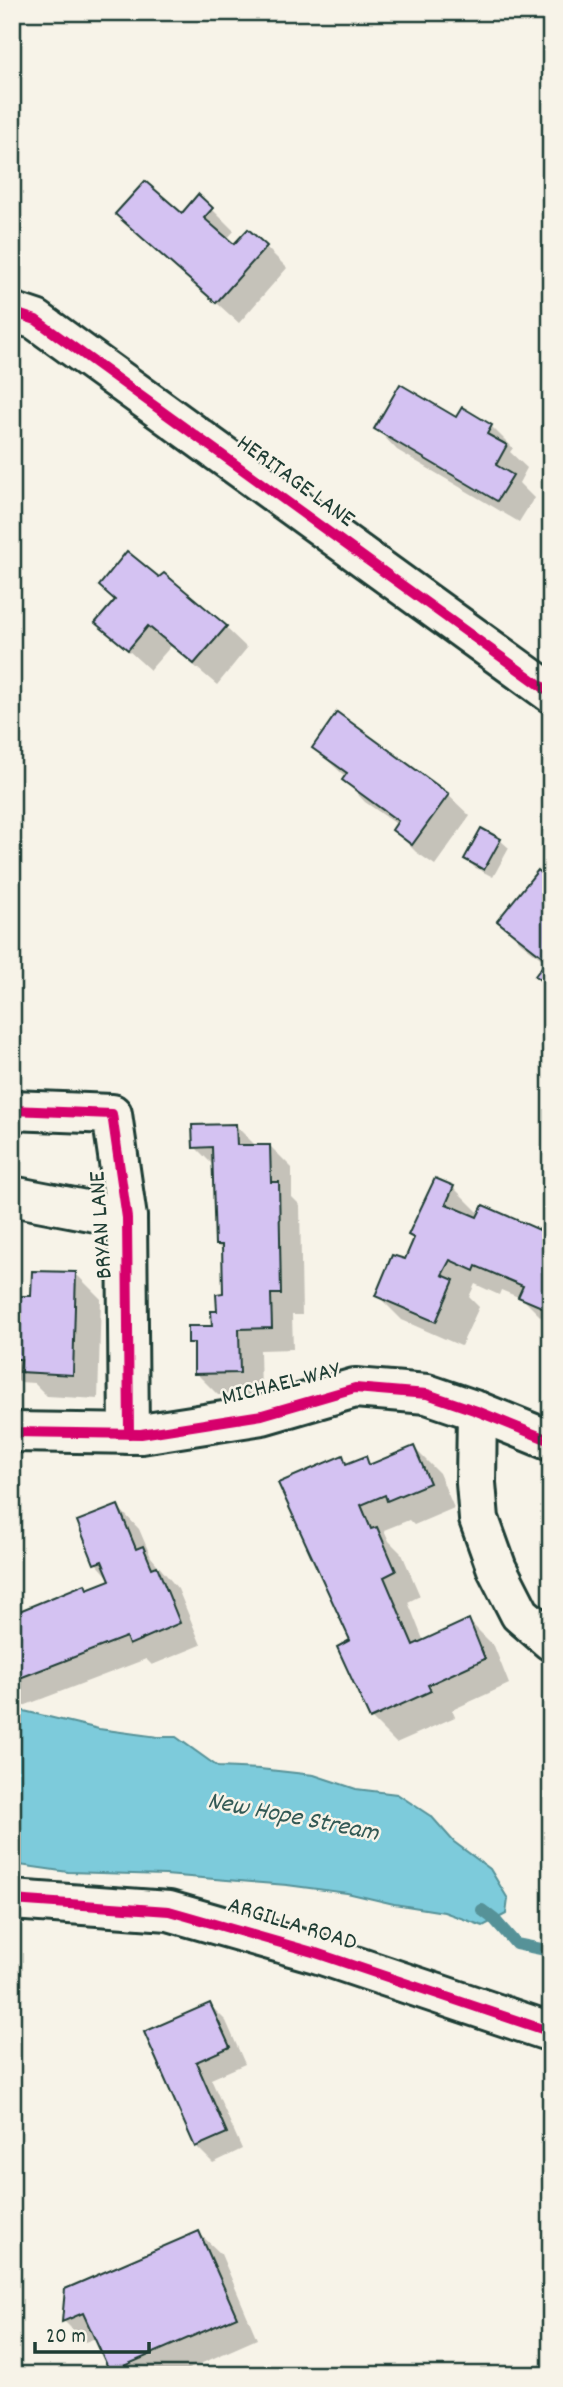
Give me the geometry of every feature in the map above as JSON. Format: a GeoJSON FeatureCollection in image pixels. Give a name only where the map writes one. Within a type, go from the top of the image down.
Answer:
{"type":"FeatureCollection","features":[{"type":"Feature","properties":{"kind":"street","name":"HERITAGE LANE"},"geometry":{"type":"LineString","coordinates":[[12,312],[36,320],[551,693]]}},
{"type":"Feature","properties":{"kind":"street","name":"BRYAN LANE"},"geometry":{"type":"LineString","coordinates":[[12,1110],[112,1114],[127,1218],[130,1434]]}},
{"type":"Feature","properties":{"kind":"street","name":"BRYAN LANE"},"geometry":{"type":"LineString","coordinates":[[12,1196],[127,1218]]}},
{"type":"Feature","properties":{"kind":"street","name":"MICHAEL WAY"},"geometry":{"type":"LineString","coordinates":[[12,1432],[141,1434],[262,1415],[355,1388],[427,1394],[551,1441]]}},
{"type":"Feature","properties":{"kind":"street"},"geometry":{"type":"LineString","coordinates":[[477,1411],[476,1483],[479,1519],[497,1569],[520,1614],[551,1641]]}},
{"type":"Feature","properties":{"kind":"street","name":"ARGILLA ROAD"},"geometry":{"type":"LineString","coordinates":[[12,1899],[169,1911],[316,1953],[551,2032]]}},
{"type":"Feature","properties":{"kind":"water"},"geometry":{"type":"Polygon","coordinates":[[[24,1711],[99,1729],[176,1737],[218,1767],[314,1775],[356,1789],[397,1794],[432,1817],[454,1842],[490,1869],[508,1899],[506,1914],[483,1926],[444,1912],[347,1893],[287,1885],[165,1875],[68,1872],[12,1864],[12,1716],[24,1711]]]}},
{"type":"Feature","properties":{"kind":"building"},"geometry":{"type":"Polygon","coordinates":[[[145,181],[182,213],[198,194],[213,208],[204,218],[234,244],[248,229],[267,246],[216,303],[115,214],[145,181]]]}},
{"type":"Feature","properties":{"kind":"building"},"geometry":{"type":"Polygon","coordinates":[[[400,384],[456,417],[462,407],[492,425],[487,434],[507,445],[496,465],[513,475],[497,501],[374,429],[400,384]]]}},
{"type":"Feature","properties":{"kind":"building"},"geometry":{"type":"Polygon","coordinates":[[[127,551],[159,577],[164,573],[227,626],[194,664],[148,626],[128,650],[95,623],[115,600],[99,586],[127,551]]]}},
{"type":"Feature","properties":{"kind":"building"},"geometry":{"type":"Polygon","coordinates":[[[337,712],[449,794],[412,845],[392,830],[398,821],[342,780],[347,773],[312,748],[337,712]]]}},
{"type":"Feature","properties":{"kind":"building"},"geometry":{"type":"Polygon","coordinates":[[[481,828],[501,839],[484,870],[464,859],[481,828]]]}},
{"type":"Feature","properties":{"kind":"building"},"geometry":{"type":"Polygon","coordinates":[[[538,870],[551,881],[551,988],[535,976],[547,960],[497,921],[538,870]]]}},
{"type":"Feature","properties":{"kind":"building"},"geometry":{"type":"Polygon","coordinates":[[[236,1124],[237,1145],[270,1145],[271,1182],[279,1182],[281,1294],[271,1294],[272,1328],[239,1329],[240,1373],[194,1374],[194,1343],[188,1343],[188,1326],[212,1326],[211,1311],[217,1311],[216,1294],[223,1293],[222,1245],[215,1245],[212,1147],[193,1148],[192,1125],[236,1124]]]}},
{"type":"Feature","properties":{"kind":"building"},"geometry":{"type":"Polygon","coordinates":[[[435,1178],[454,1186],[446,1204],[477,1217],[483,1205],[551,1235],[551,1311],[518,1297],[523,1286],[476,1266],[474,1271],[450,1260],[442,1275],[454,1280],[436,1322],[375,1296],[392,1255],[405,1259],[414,1238],[408,1235],[435,1178]]]}},
{"type":"Feature","properties":{"kind":"building"},"geometry":{"type":"Polygon","coordinates":[[[32,1271],[76,1272],[73,1375],[20,1372],[21,1359],[12,1359],[12,1296],[31,1296],[32,1271]]]}},
{"type":"Feature","properties":{"kind":"building"},"geometry":{"type":"Polygon","coordinates":[[[414,1446],[430,1483],[387,1501],[385,1495],[361,1505],[371,1529],[377,1527],[396,1571],[384,1577],[413,1645],[469,1619],[485,1659],[428,1685],[431,1691],[370,1719],[337,1647],[350,1640],[278,1483],[343,1455],[346,1464],[366,1456],[369,1465],[414,1446]]]}},
{"type":"Feature","properties":{"kind":"building"},"geometry":{"type":"Polygon","coordinates":[[[118,1505],[136,1549],[143,1546],[152,1568],[157,1566],[180,1623],[129,1645],[126,1637],[12,1681],[12,1614],[85,1584],[87,1589],[110,1580],[102,1561],[94,1564],[77,1521],[118,1505]]]}},
{"type":"Feature","properties":{"kind":"building"},"geometry":{"type":"Polygon","coordinates":[[[210,2003],[230,2047],[196,2062],[227,2133],[195,2147],[144,2032],[210,2003]]]}},
{"type":"Feature","properties":{"kind":"building"},"geometry":{"type":"Polygon","coordinates":[[[199,2231],[237,2317],[110,2372],[83,2313],[62,2322],[65,2289],[199,2231]]]}},
{"type":"Feature","properties":{"kind":"waterway","name":"New Hope Stream"},"geometry":{"type":"LineString","coordinates":[[482,1910],[495,1920],[516,1944],[551,1951]]}},
{"type":"Feature","properties":{"kind":"cycle path"},"geometry":{"type":"LineString","coordinates":[[12,312],[36,320],[551,693]]}},
{"type":"Feature","properties":{"kind":"cycle path"},"geometry":{"type":"LineString","coordinates":[[12,1110],[112,1114],[127,1218],[129,1434]]}},
{"type":"Feature","properties":{"kind":"cycle path"},"geometry":{"type":"LineString","coordinates":[[12,1432],[141,1434],[262,1415],[355,1388],[427,1394],[551,1441]]}},
{"type":"Feature","properties":{"kind":"cycle path"},"geometry":{"type":"LineString","coordinates":[[12,1900],[169,1911],[316,1953],[551,2032]]}}]}
